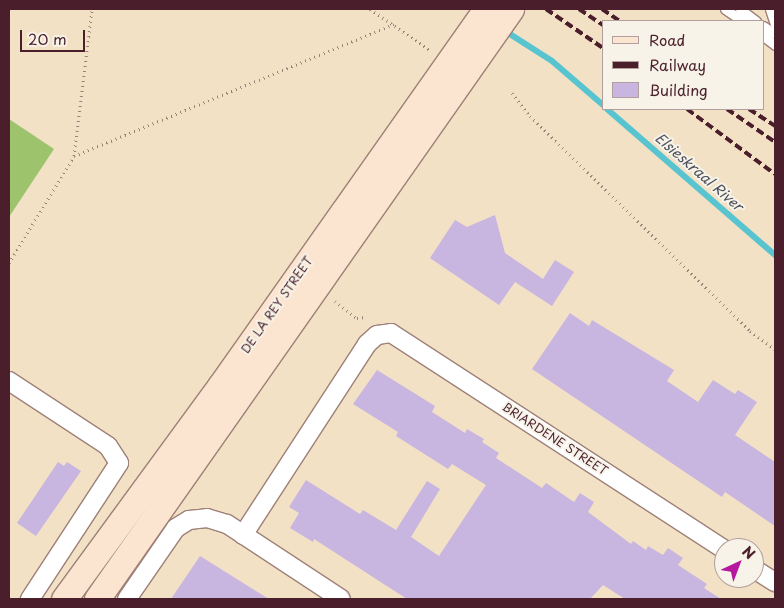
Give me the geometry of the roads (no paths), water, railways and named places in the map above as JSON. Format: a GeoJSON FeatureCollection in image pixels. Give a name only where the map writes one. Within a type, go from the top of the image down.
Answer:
{"type":"FeatureCollection","features":[{"type":"Feature","properties":{"kind":"main road","name":"DE LA REY STREET"},"geometry":{"type":"LineString","coordinates":[[97,599],[470,48],[486,9]]}},
{"type":"Feature","properties":{"kind":"main road","name":"DE LA REY STREET"},"geometry":{"type":"LineString","coordinates":[[64,599],[470,48],[511,9]]}},
{"type":"Feature","properties":{"kind":"street","name":"BRIARDENE STREET"},"geometry":{"type":"LineString","coordinates":[[243,535],[367,344],[384,333],[398,336],[714,542]]}},
{"type":"Feature","properties":{"kind":"street"},"geometry":{"type":"LineString","coordinates":[[9,382],[108,446],[117,458],[117,468],[30,599]]}},
{"type":"Feature","properties":{"kind":"street"},"geometry":{"type":"LineString","coordinates":[[127,599],[169,534],[183,523],[207,518],[226,524],[341,599]]}},
{"type":"Feature","properties":{"kind":"street"},"geometry":{"type":"LineString","coordinates":[[764,575],[775,582]]}},
{"type":"Feature","properties":{"kind":"lane"},"geometry":{"type":"LineString","coordinates":[[726,9],[742,20]]}},
{"type":"Feature","properties":{"kind":"lane"},"geometry":{"type":"LineString","coordinates":[[740,9],[755,20]]}},
{"type":"Feature","properties":{"kind":"lane"},"geometry":{"type":"LineString","coordinates":[[770,9],[775,24]]}},
{"type":"Feature","properties":{"kind":"lane"},"geometry":{"type":"LineString","coordinates":[[764,27],[775,34]]}},
{"type":"Feature","properties":{"kind":"lane"},"geometry":{"type":"LineString","coordinates":[[764,37],[775,44]]}},
{"type":"Feature","properties":{"kind":"waterway","name":"Elsieskraal River"},"geometry":{"type":"LineString","coordinates":[[502,29],[552,61],[602,104]]}},
{"type":"Feature","properties":{"kind":"waterway","name":"Elsieskraal River"},"geometry":{"type":"LineString","coordinates":[[608,110],[775,255]]}},
{"type":"Feature","properties":{"kind":"railway"},"geometry":{"type":"LineString","coordinates":[[546,9],[602,47]]}},
{"type":"Feature","properties":{"kind":"railway"},"geometry":{"type":"LineString","coordinates":[[579,9],[602,24]]}},
{"type":"Feature","properties":{"kind":"railway"},"geometry":{"type":"LineString","coordinates":[[602,9],[618,20]]}},
{"type":"Feature","properties":{"kind":"railway"},"geometry":{"type":"LineString","coordinates":[[688,110],[775,174]]}},
{"type":"Feature","properties":{"kind":"railway"},"geometry":{"type":"LineString","coordinates":[[728,110],[775,142]]}},
{"type":"Feature","properties":{"kind":"railway"},"geometry":{"type":"LineString","coordinates":[[751,110],[775,126]]}}]}
